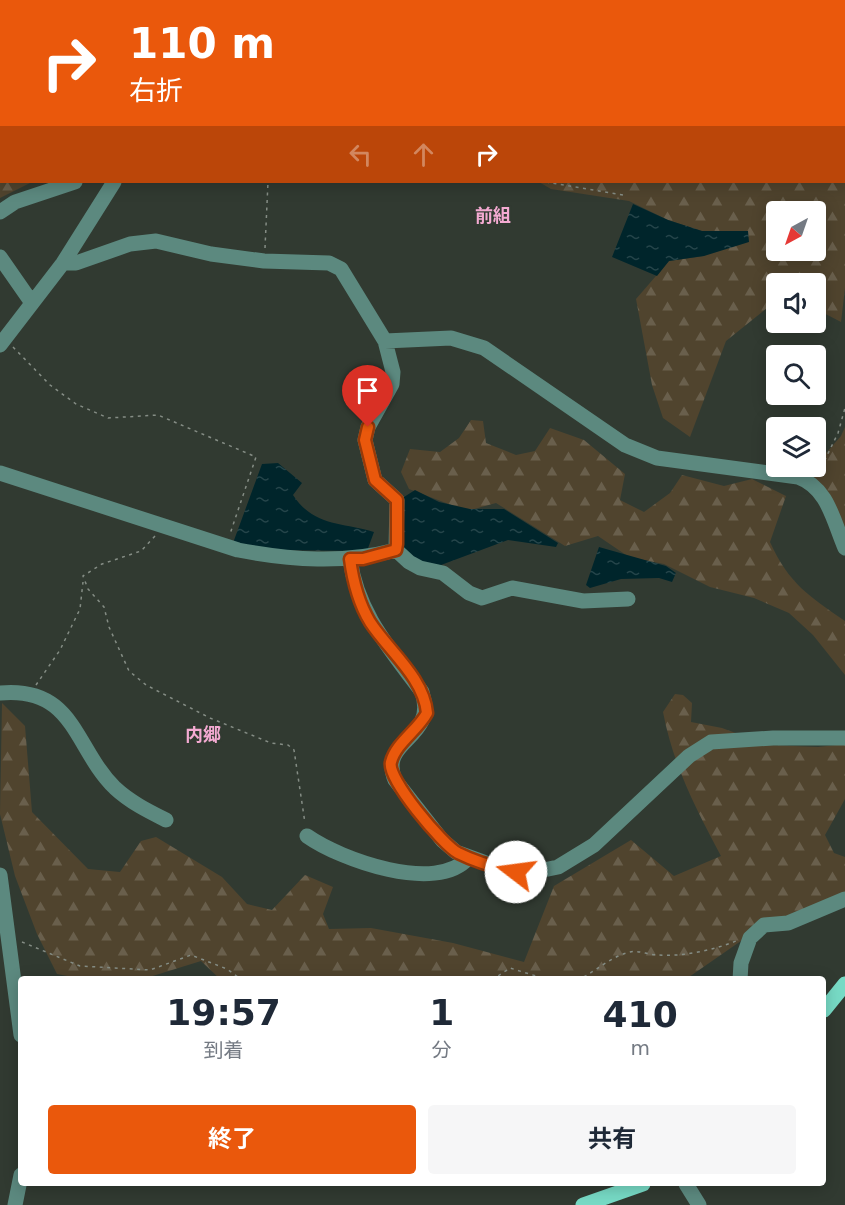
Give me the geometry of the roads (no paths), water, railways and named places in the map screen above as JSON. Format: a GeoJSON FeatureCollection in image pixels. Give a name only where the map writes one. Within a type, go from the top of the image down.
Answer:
{"type":"FeatureCollection","features":[{"type":"Feature","properties":{"kind":"main road"},"geometry":{"type":"LineString","coordinates":[[826,1008],[845,984]]}},
{"type":"Feature","properties":{"kind":"main road"},"geometry":{"type":"LineString","coordinates":[[582,1205],[638,1186]]}},
{"type":"Feature","properties":{"kind":"street"},"geometry":{"type":"LineString","coordinates":[[0,212],[15,202],[72,183]]}},
{"type":"Feature","properties":{"kind":"street"},"geometry":{"type":"LineString","coordinates":[[2,341],[63,263],[113,183]]}},
{"type":"Feature","properties":{"kind":"street"},"geometry":{"type":"LineString","coordinates":[[63,263],[76,263],[130,244],[156,241],[211,254],[264,261],[329,263],[341,269],[386,341],[393,372],[392,384],[368,427],[365,440],[375,480],[397,500],[396,550],[409,562],[420,568],[443,573],[469,593],[482,597],[512,588],[583,601],[628,599]]}},
{"type":"Feature","properties":{"kind":"street"},"geometry":{"type":"LineString","coordinates":[[0,257],[32,303]]}},
{"type":"Feature","properties":{"kind":"street"},"geometry":{"type":"LineString","coordinates":[[386,341],[451,338],[484,348],[625,445],[657,458],[798,477],[814,483],[825,500],[845,548]]}},
{"type":"Feature","properties":{"kind":"street"},"geometry":{"type":"LineString","coordinates":[[0,473],[226,546],[274,557],[363,559],[396,550]]}},
{"type":"Feature","properties":{"kind":"street"},"geometry":{"type":"LineString","coordinates":[[350,559],[356,593],[370,621],[422,692],[426,704],[427,713],[423,722],[394,756],[391,771],[395,780],[442,840],[456,852],[468,858],[516,872],[534,872],[566,863],[594,845],[689,756],[711,742],[773,738],[845,738]]}},
{"type":"Feature","properties":{"kind":"street"},"geometry":{"type":"LineString","coordinates":[[0,693],[32,693],[62,712],[115,788],[142,808],[166,820]]}},
{"type":"Feature","properties":{"kind":"street"},"geometry":{"type":"LineString","coordinates":[[307,836],[337,853],[395,869],[433,875],[453,871],[468,858]]}},
{"type":"Feature","properties":{"kind":"street"},"geometry":{"type":"LineString","coordinates":[[0,875],[18,1012]]}},
{"type":"Feature","properties":{"kind":"street"},"geometry":{"type":"LineString","coordinates":[[741,976],[750,938],[764,925],[788,923],[845,899]]}},
{"type":"Feature","properties":{"kind":"street"},"geometry":{"type":"LineString","coordinates":[[15,1205],[19,1186]]}},
{"type":"Feature","properties":{"kind":"street"},"geometry":{"type":"LineString","coordinates":[[687,1186],[699,1205]]}},
{"type":"Feature","properties":{"kind":"water"},"geometry":{"type":"Polygon","coordinates":[[[633,204],[668,220],[702,231],[748,231],[749,242],[704,256],[669,261],[657,276],[612,257],[633,204]]]}},
{"type":"Feature","properties":{"kind":"water"},"geometry":{"type":"Polygon","coordinates":[[[278,463],[302,483],[293,495],[310,513],[329,522],[374,532],[367,551],[269,550],[233,543],[262,464],[278,463]]]}},
{"type":"Feature","properties":{"kind":"water"},"geometry":{"type":"Polygon","coordinates":[[[415,490],[439,502],[470,509],[504,509],[558,543],[556,547],[508,540],[441,565],[423,564],[403,548],[404,497],[415,490]]]}},
{"type":"Feature","properties":{"kind":"water"},"geometry":{"type":"Polygon","coordinates":[[[599,547],[666,566],[676,573],[672,582],[659,578],[621,579],[590,588],[586,585],[599,547]]]}},
{"type":"Feature","properties":{"kind":"district","name":"前組"},"geometry":{"type":"Point","coordinates":[493,215]}},
{"type":"Feature","properties":{"kind":"district","name":"内郷"},"geometry":{"type":"Point","coordinates":[203,734]}}]}
